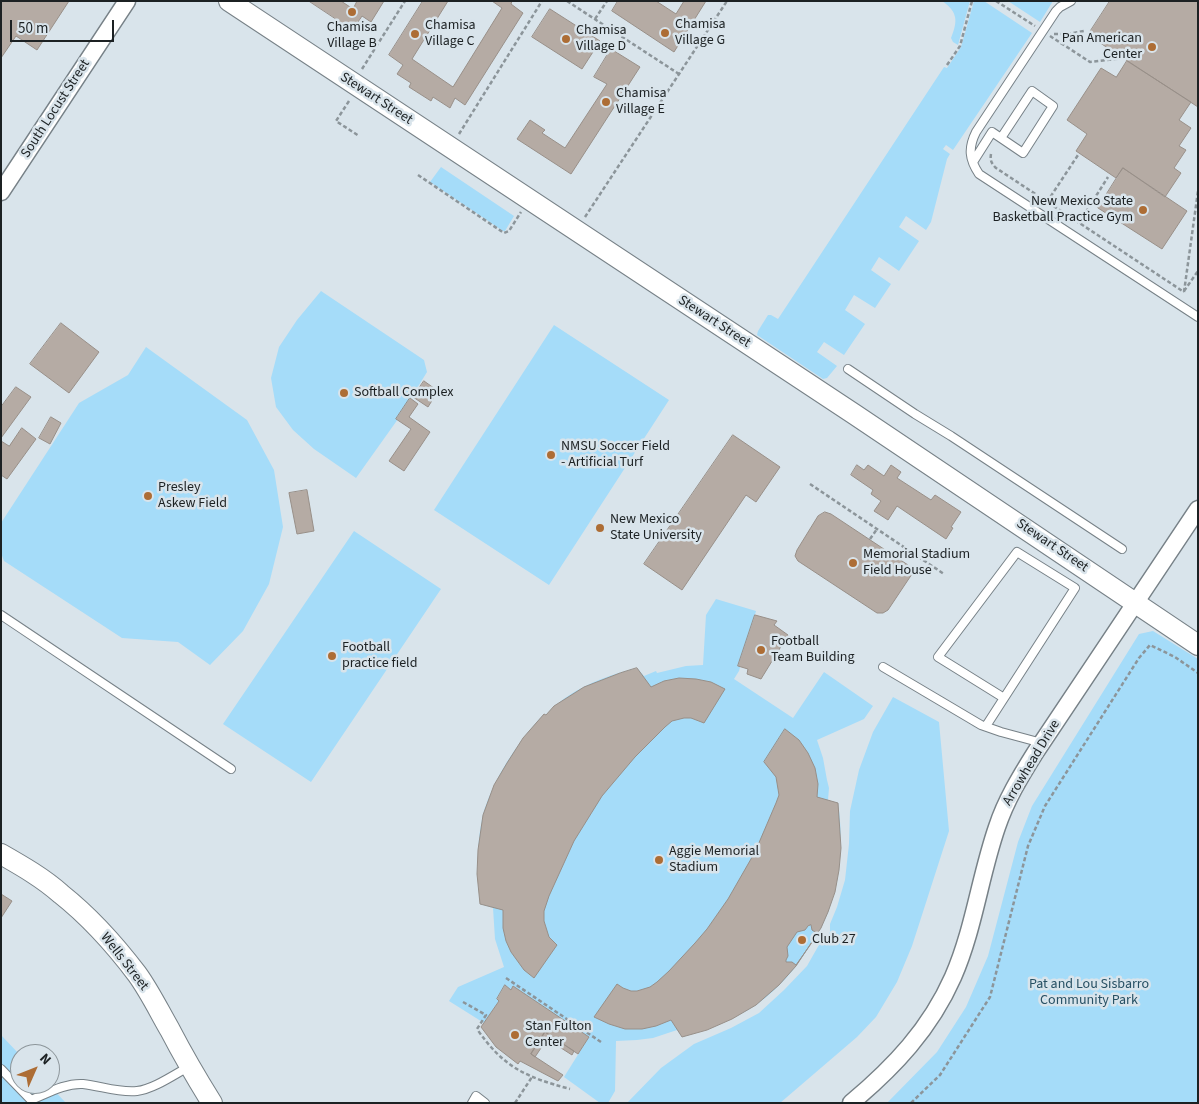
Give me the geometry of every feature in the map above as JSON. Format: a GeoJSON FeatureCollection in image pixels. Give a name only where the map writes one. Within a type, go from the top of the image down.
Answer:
{"type":"FeatureCollection","features":[{"type":"Feature","properties":{"kind":"street","name":"South Locust Street"},"geometry":{"type":"LineString","coordinates":[[1,192],[128,1]]}},
{"type":"Feature","properties":{"kind":"street","name":"Stewart Street"},"geometry":{"type":"LineString","coordinates":[[230,1],[360,79],[1198,645]]}},
{"type":"Feature","properties":{"kind":"street","name":"Arrowhead Drive"},"geometry":{"type":"LineString","coordinates":[[851,1103],[888,1070],[909,1048],[921,1033],[945,993],[967,937],[996,829],[1016,784],[1198,509]]}},
{"type":"Feature","properties":{"kind":"street","name":"Wells Street"},"geometry":{"type":"LineString","coordinates":[[1,854],[61,893],[114,946],[138,975],[212,1103]]}},
{"type":"Feature","properties":{"kind":"lane"},"geometry":{"type":"LineString","coordinates":[[1071,1],[1056,10],[972,139],[970,155],[979,174],[1197,316]]}},
{"type":"Feature","properties":{"kind":"lane"},"geometry":{"type":"LineString","coordinates":[[973,162],[992,132],[1001,138],[1023,152],[1053,106],[1032,91],[1001,138]]}},
{"type":"Feature","properties":{"kind":"lane"},"geometry":{"type":"LineString","coordinates":[[848,370],[952,436],[1122,549]]}},
{"type":"Feature","properties":{"kind":"lane"},"geometry":{"type":"LineString","coordinates":[[986,726],[1075,588],[1016,552],[938,657],[1004,698]]}},
{"type":"Feature","properties":{"kind":"lane"},"geometry":{"type":"LineString","coordinates":[[1,615],[231,769]]}},
{"type":"Feature","properties":{"kind":"lane"},"geometry":{"type":"LineString","coordinates":[[883,667],[986,726],[1042,743]]}},
{"type":"Feature","properties":{"kind":"lane"},"geometry":{"type":"LineString","coordinates":[[1,1070],[32,1100],[73,1084],[138,1091],[154,1085],[190,1066]]}},
{"type":"Feature","properties":{"kind":"lane"},"geometry":{"type":"LineString","coordinates":[[474,1100],[485,1103]]}},
{"type":"Feature","properties":{"kind":"path"},"geometry":{"type":"LineString","coordinates":[[359,136],[336,121],[405,1]]}},
{"type":"Feature","properties":{"kind":"path"},"geometry":{"type":"LineString","coordinates":[[458,135],[542,1]]}},
{"type":"Feature","properties":{"kind":"path"},"geometry":{"type":"LineString","coordinates":[[567,1],[680,74]]}},
{"type":"Feature","properties":{"kind":"path"},"geometry":{"type":"LineString","coordinates":[[595,19],[607,1]]}},
{"type":"Feature","properties":{"kind":"path"},"geometry":{"type":"LineString","coordinates":[[584,218],[727,1]]}},
{"type":"Feature","properties":{"kind":"path"},"geometry":{"type":"LineString","coordinates":[[947,64],[960,46],[972,1]]}},
{"type":"Feature","properties":{"kind":"path"},"geometry":{"type":"LineString","coordinates":[[996,1],[1090,62],[1124,58]]}},
{"type":"Feature","properties":{"kind":"path"},"geometry":{"type":"LineString","coordinates":[[1067,34],[1084,31]]}},
{"type":"Feature","properties":{"kind":"path"},"geometry":{"type":"LineString","coordinates":[[993,150],[990,160],[996,168],[1184,292]]}},
{"type":"Feature","properties":{"kind":"path"},"geometry":{"type":"LineString","coordinates":[[1046,202],[1078,155]]}},
{"type":"Feature","properties":{"kind":"path"},"geometry":{"type":"LineString","coordinates":[[418,175],[504,233],[509,231],[522,212],[526,215]]}},
{"type":"Feature","properties":{"kind":"path"},"geometry":{"type":"LineString","coordinates":[[1079,223],[1108,177]]}},
{"type":"Feature","properties":{"kind":"path"},"geometry":{"type":"LineString","coordinates":[[1184,292],[1198,191]]}},
{"type":"Feature","properties":{"kind":"path"},"geometry":{"type":"LineString","coordinates":[[1184,292],[1198,271]]}},
{"type":"Feature","properties":{"kind":"path"},"geometry":{"type":"LineString","coordinates":[[810,484],[944,574]]}},
{"type":"Feature","properties":{"kind":"path"},"geometry":{"type":"LineString","coordinates":[[870,539],[877,529]]}},
{"type":"Feature","properties":{"kind":"path"},"geometry":{"type":"LineString","coordinates":[[911,1103],[940,1075],[990,997],[1028,846],[1045,806],[1139,658],[1150,645],[1175,657],[1198,673]]}},
{"type":"Feature","properties":{"kind":"path"},"geometry":{"type":"LineString","coordinates":[[506,978],[601,1042]]}},
{"type":"Feature","properties":{"kind":"path"},"geometry":{"type":"LineString","coordinates":[[464,1002],[486,1016],[477,1029],[496,1053],[511,1066],[532,1077],[570,1089]]}},
{"type":"Feature","properties":{"kind":"path"},"geometry":{"type":"LineString","coordinates":[[515,1103],[532,1077]]}},
{"type":"Feature","properties":{"kind":"green space"},"geometry":{"type":"Polygon","coordinates":[[[942,1],[970,1],[958,45],[951,38],[955,27],[954,13],[942,1]]]}},
{"type":"Feature","properties":{"kind":"green space"},"geometry":{"type":"Polygon","coordinates":[[[974,1],[984,1],[1032,33],[953,150],[946,145],[943,149],[950,154],[947,159],[931,222],[926,230],[906,216],[899,227],[919,241],[899,271],[879,257],[871,270],[891,284],[875,308],[854,295],[845,310],[865,324],[844,355],[824,342],[817,352],[837,366],[827,378],[823,379],[757,335],[758,331],[768,315],[778,319],[944,67],[947,68],[961,47],[974,1]]]}},
{"type":"Feature","properties":{"kind":"green space"},"geometry":{"type":"Polygon","coordinates":[[[1008,1],[1053,1],[1040,22],[1008,1]]]}},
{"type":"Feature","properties":{"kind":"green space"},"geometry":{"type":"Polygon","coordinates":[[[441,167],[514,216],[505,231],[430,182],[441,167]]]}},
{"type":"Feature","properties":{"kind":"green space","name":"Softball Complex"},"geometry":{"type":"Polygon","coordinates":[[[321,291],[424,360],[427,372],[398,419],[356,478],[314,449],[293,430],[276,407],[271,378],[279,347],[297,320],[321,291]]]}},
{"type":"Feature","properties":{"kind":"green space","name":"NMSU Soccer Field - Artificial Turf"},"geometry":{"type":"Polygon","coordinates":[[[554,325],[669,400],[549,585],[434,510],[554,325]]]}},
{"type":"Feature","properties":{"kind":"green space","name":"Presley Askew Field"},"geometry":{"type":"Polygon","coordinates":[[[146,347],[247,420],[274,470],[283,527],[269,584],[243,631],[210,665],[178,642],[122,638],[4,561],[1,553],[1,523],[79,403],[128,375],[146,347]]]}},
{"type":"Feature","properties":{"kind":"green space","name":"Football practice field"},"geometry":{"type":"Polygon","coordinates":[[[354,531],[441,589],[311,782],[223,724],[354,531]]]}},
{"type":"Feature","properties":{"kind":"green space","name":"Aggie Memorial Stadium"},"geometry":{"type":"Polygon","coordinates":[[[716,599],[756,611],[739,671],[734,679],[793,718],[824,672],[873,706],[864,719],[817,740],[829,788],[828,800],[838,803],[841,850],[837,881],[833,897],[820,929],[785,980],[756,1005],[729,1020],[701,1031],[682,1037],[677,1030],[653,1038],[616,1041],[615,1091],[608,1103],[600,1103],[564,1077],[589,1037],[513,986],[511,990],[505,986],[497,998],[499,1001],[484,1023],[449,1001],[458,987],[504,967],[495,939],[493,908],[480,904],[478,859],[483,813],[500,774],[520,743],[544,714],[546,715],[565,698],[600,680],[637,668],[644,676],[656,671],[657,673],[686,666],[703,665],[706,615],[716,599]]]}},
{"type":"Feature","properties":{"kind":"green space","name":"Pat and Lou Sisbarro Community Park"},"geometry":{"type":"Polygon","coordinates":[[[1153,631],[1198,659],[1198,1103],[887,1103],[937,1052],[966,1007],[988,956],[1018,842],[1032,806],[1139,634],[1153,631]]]}},
{"type":"Feature","properties":{"kind":"green space"},"geometry":{"type":"Polygon","coordinates":[[[893,697],[939,722],[949,831],[912,946],[897,982],[876,1017],[857,1037],[780,1103],[627,1103],[661,1068],[694,1044],[759,1013],[807,966],[820,943],[826,939],[830,932],[830,924],[845,880],[850,811],[859,770],[873,732],[893,697]]]}},
{"type":"Feature","properties":{"kind":"green space"},"geometry":{"type":"Polygon","coordinates":[[[1,1035],[10,1044],[10,1094],[57,1094],[66,1103],[1,1103],[1,1035]]]}},
{"type":"Feature","properties":{"kind":"building"},"geometry":{"type":"Polygon","coordinates":[[[1,1],[69,1],[37,50],[16,36],[1,58],[1,1]]]}},
{"type":"Feature","properties":{"kind":"building","name":"Chamisa Village B"},"geometry":{"type":"Polygon","coordinates":[[[309,1],[341,1],[353,9],[357,1],[384,1],[371,22],[362,16],[353,30],[309,1]]]}},
{"type":"Feature","properties":{"kind":"building","name":"Chamisa Village C"},"geometry":{"type":"Polygon","coordinates":[[[423,1],[448,1],[412,59],[453,87],[502,8],[492,1],[512,1],[511,4],[523,13],[465,105],[455,98],[450,108],[433,97],[431,101],[409,87],[411,83],[397,74],[403,65],[389,55],[423,1]]]}},
{"type":"Feature","properties":{"kind":"building","name":"Chamisa Village G"},"geometry":{"type":"Polygon","coordinates":[[[618,1],[656,1],[676,14],[684,1],[706,1],[674,52],[612,11],[618,1]]]}},
{"type":"Feature","properties":{"kind":"building","name":"Pan American Center"},"geometry":{"type":"Polygon","coordinates":[[[1110,1],[1198,1],[1198,107],[1088,35],[1110,1]]]}},
{"type":"Feature","properties":{"kind":"building","name":"Chamisa Village D"},"geometry":{"type":"Polygon","coordinates":[[[550,9],[600,41],[582,69],[532,37],[550,9]]]}},
{"type":"Feature","properties":{"kind":"building","name":"Chamisa Village E"},"geometry":{"type":"Polygon","coordinates":[[[611,49],[640,67],[571,174],[517,139],[530,120],[545,130],[542,133],[565,148],[607,84],[594,77],[611,49]]]}},
{"type":"Feature","properties":{"kind":"building"},"geometry":{"type":"Polygon","coordinates":[[[1127,61],[1191,102],[1179,120],[1191,128],[1179,146],[1186,150],[1174,168],[1181,173],[1165,197],[1123,168],[1116,178],[1076,151],[1087,134],[1067,120],[1101,68],[1116,77],[1127,61]]]}},
{"type":"Feature","properties":{"kind":"building","name":"New Mexico State Basketball Practice Gym"},"geometry":{"type":"Polygon","coordinates":[[[1123,168],[1187,211],[1162,249],[1098,208],[1123,168]]]}},
{"type":"Feature","properties":{"kind":"building"},"geometry":{"type":"Polygon","coordinates":[[[61,323],[99,352],[69,393],[30,364],[61,323]]]}},
{"type":"Feature","properties":{"kind":"building"},"geometry":{"type":"Polygon","coordinates":[[[424,381],[438,391],[428,407],[413,397],[424,381]]]}},
{"type":"Feature","properties":{"kind":"building"},"geometry":{"type":"Polygon","coordinates":[[[16,387],[31,397],[1,438],[1,407],[16,387]]]}},
{"type":"Feature","properties":{"kind":"building"},"geometry":{"type":"Polygon","coordinates":[[[410,398],[418,404],[409,417],[430,432],[404,471],[389,461],[411,429],[396,419],[410,398]]]}},
{"type":"Feature","properties":{"kind":"building"},"geometry":{"type":"Polygon","coordinates":[[[51,417],[61,423],[50,444],[39,438],[51,417]]]}},
{"type":"Feature","properties":{"kind":"building"},"geometry":{"type":"Polygon","coordinates":[[[22,428],[36,439],[7,479],[1,475],[1,441],[9,446],[22,428]]]}},
{"type":"Feature","properties":{"kind":"building"},"geometry":{"type":"Polygon","coordinates":[[[733,435],[780,467],[756,502],[746,495],[682,590],[644,564],[733,435]]]}},
{"type":"Feature","properties":{"kind":"building"},"geometry":{"type":"Polygon","coordinates":[[[857,465],[864,470],[868,465],[884,476],[891,465],[901,472],[897,478],[931,500],[935,495],[961,512],[946,539],[897,506],[888,520],[874,511],[881,501],[871,494],[873,490],[851,475],[857,465]]]}},
{"type":"Feature","properties":{"kind":"building"},"geometry":{"type":"Polygon","coordinates":[[[307,490],[314,531],[297,534],[289,493],[307,490]]]}},
{"type":"Feature","properties":{"kind":"building","name":"Memorial Stadium Field House"},"geometry":{"type":"Polygon","coordinates":[[[825,512],[831,514],[908,565],[912,574],[888,610],[883,613],[877,613],[798,561],[795,556],[797,550],[818,516],[825,512]]]}},
{"type":"Feature","properties":{"kind":"building","name":"Football Team Building"},"geometry":{"type":"Polygon","coordinates":[[[755,615],[777,621],[774,625],[788,635],[761,679],[747,674],[748,669],[738,666],[755,615]]]}},
{"type":"Feature","properties":{"kind":"building"},"geometry":{"type":"Polygon","coordinates":[[[637,668],[651,687],[664,681],[679,678],[711,682],[725,689],[704,723],[691,718],[672,721],[635,757],[602,796],[574,841],[549,896],[544,911],[544,921],[549,937],[557,945],[534,978],[524,970],[511,952],[503,928],[503,910],[480,904],[477,874],[483,815],[494,785],[507,763],[523,738],[544,714],[546,715],[554,706],[584,687],[637,668]]]}},
{"type":"Feature","properties":{"kind":"building"},"geometry":{"type":"Polygon","coordinates":[[[785,729],[799,740],[808,753],[815,768],[818,784],[817,797],[838,803],[841,848],[835,892],[828,912],[821,928],[796,966],[779,985],[756,1005],[732,1019],[707,1030],[682,1037],[671,1020],[642,1029],[625,1029],[594,1017],[617,984],[631,991],[637,991],[650,987],[657,982],[707,929],[728,899],[755,852],[779,795],[776,777],[764,762],[785,729]]]}},
{"type":"Feature","properties":{"kind":"building"},"geometry":{"type":"Polygon","coordinates":[[[1,894],[12,901],[1,918],[1,894]]]}},
{"type":"Feature","properties":{"kind":"building","name":"Club 27"},"geometry":{"type":"Polygon","coordinates":[[[811,925],[812,930],[818,934],[796,965],[792,962],[786,962],[788,956],[787,947],[797,932],[805,930],[811,925]]]}},
{"type":"Feature","properties":{"kind":"building","name":"Stan Fulton Center"},"geometry":{"type":"Polygon","coordinates":[[[505,985],[511,990],[513,986],[589,1037],[578,1054],[545,1032],[531,1054],[563,1075],[558,1081],[520,1061],[518,1064],[496,1047],[481,1027],[499,1001],[497,999],[505,985]]]}},
{"type":"Feature","properties":{"kind":"building"},"geometry":{"type":"Polygon","coordinates":[[[545,1032],[574,1051],[572,1055],[547,1039],[535,1057],[531,1054],[545,1032]]]}},
{"type":"Feature","properties":{"kind":"place","name":"Chamisa Village B"},"geometry":{"type":"Point","coordinates":[352,12]}},
{"type":"Feature","properties":{"kind":"place","name":"Chamisa Village G"},"geometry":{"type":"Point","coordinates":[665,33]}},
{"type":"Feature","properties":{"kind":"place","name":"Chamisa Village C"},"geometry":{"type":"Point","coordinates":[415,34]}},
{"type":"Feature","properties":{"kind":"place","name":"Chamisa Village D"},"geometry":{"type":"Point","coordinates":[566,39]}},
{"type":"Feature","properties":{"kind":"place","name":"Pan American Center"},"geometry":{"type":"Point","coordinates":[1152,47]}},
{"type":"Feature","properties":{"kind":"place","name":"Chamisa Village E"},"geometry":{"type":"Point","coordinates":[606,102]}},
{"type":"Feature","properties":{"kind":"place","name":"New Mexico State Basketball Practice Gym"},"geometry":{"type":"Point","coordinates":[1143,210]}},
{"type":"Feature","properties":{"kind":"place","name":"Softball Complex"},"geometry":{"type":"Point","coordinates":[344,393]}},
{"type":"Feature","properties":{"kind":"place","name":"NMSU Soccer Field - Artificial Turf"},"geometry":{"type":"Point","coordinates":[551,455]}},
{"type":"Feature","properties":{"kind":"place","name":"Presley Askew Field"},"geometry":{"type":"Point","coordinates":[148,496]}},
{"type":"Feature","properties":{"kind":"place","name":"New Mexico State University"},"geometry":{"type":"Point","coordinates":[600,528]}},
{"type":"Feature","properties":{"kind":"place","name":"Memorial Stadium Field House"},"geometry":{"type":"Point","coordinates":[853,563]}},
{"type":"Feature","properties":{"kind":"place","name":"Football Team Building"},"geometry":{"type":"Point","coordinates":[761,650]}},
{"type":"Feature","properties":{"kind":"place","name":"Football practice field"},"geometry":{"type":"Point","coordinates":[332,656]}},
{"type":"Feature","properties":{"kind":"place","name":"Aggie Memorial Stadium"},"geometry":{"type":"Point","coordinates":[659,860]}},
{"type":"Feature","properties":{"kind":"place","name":"Club 27"},"geometry":{"type":"Point","coordinates":[802,940]}},
{"type":"Feature","properties":{"kind":"place","name":"Stan Fulton Center"},"geometry":{"type":"Point","coordinates":[515,1035]}}]}
